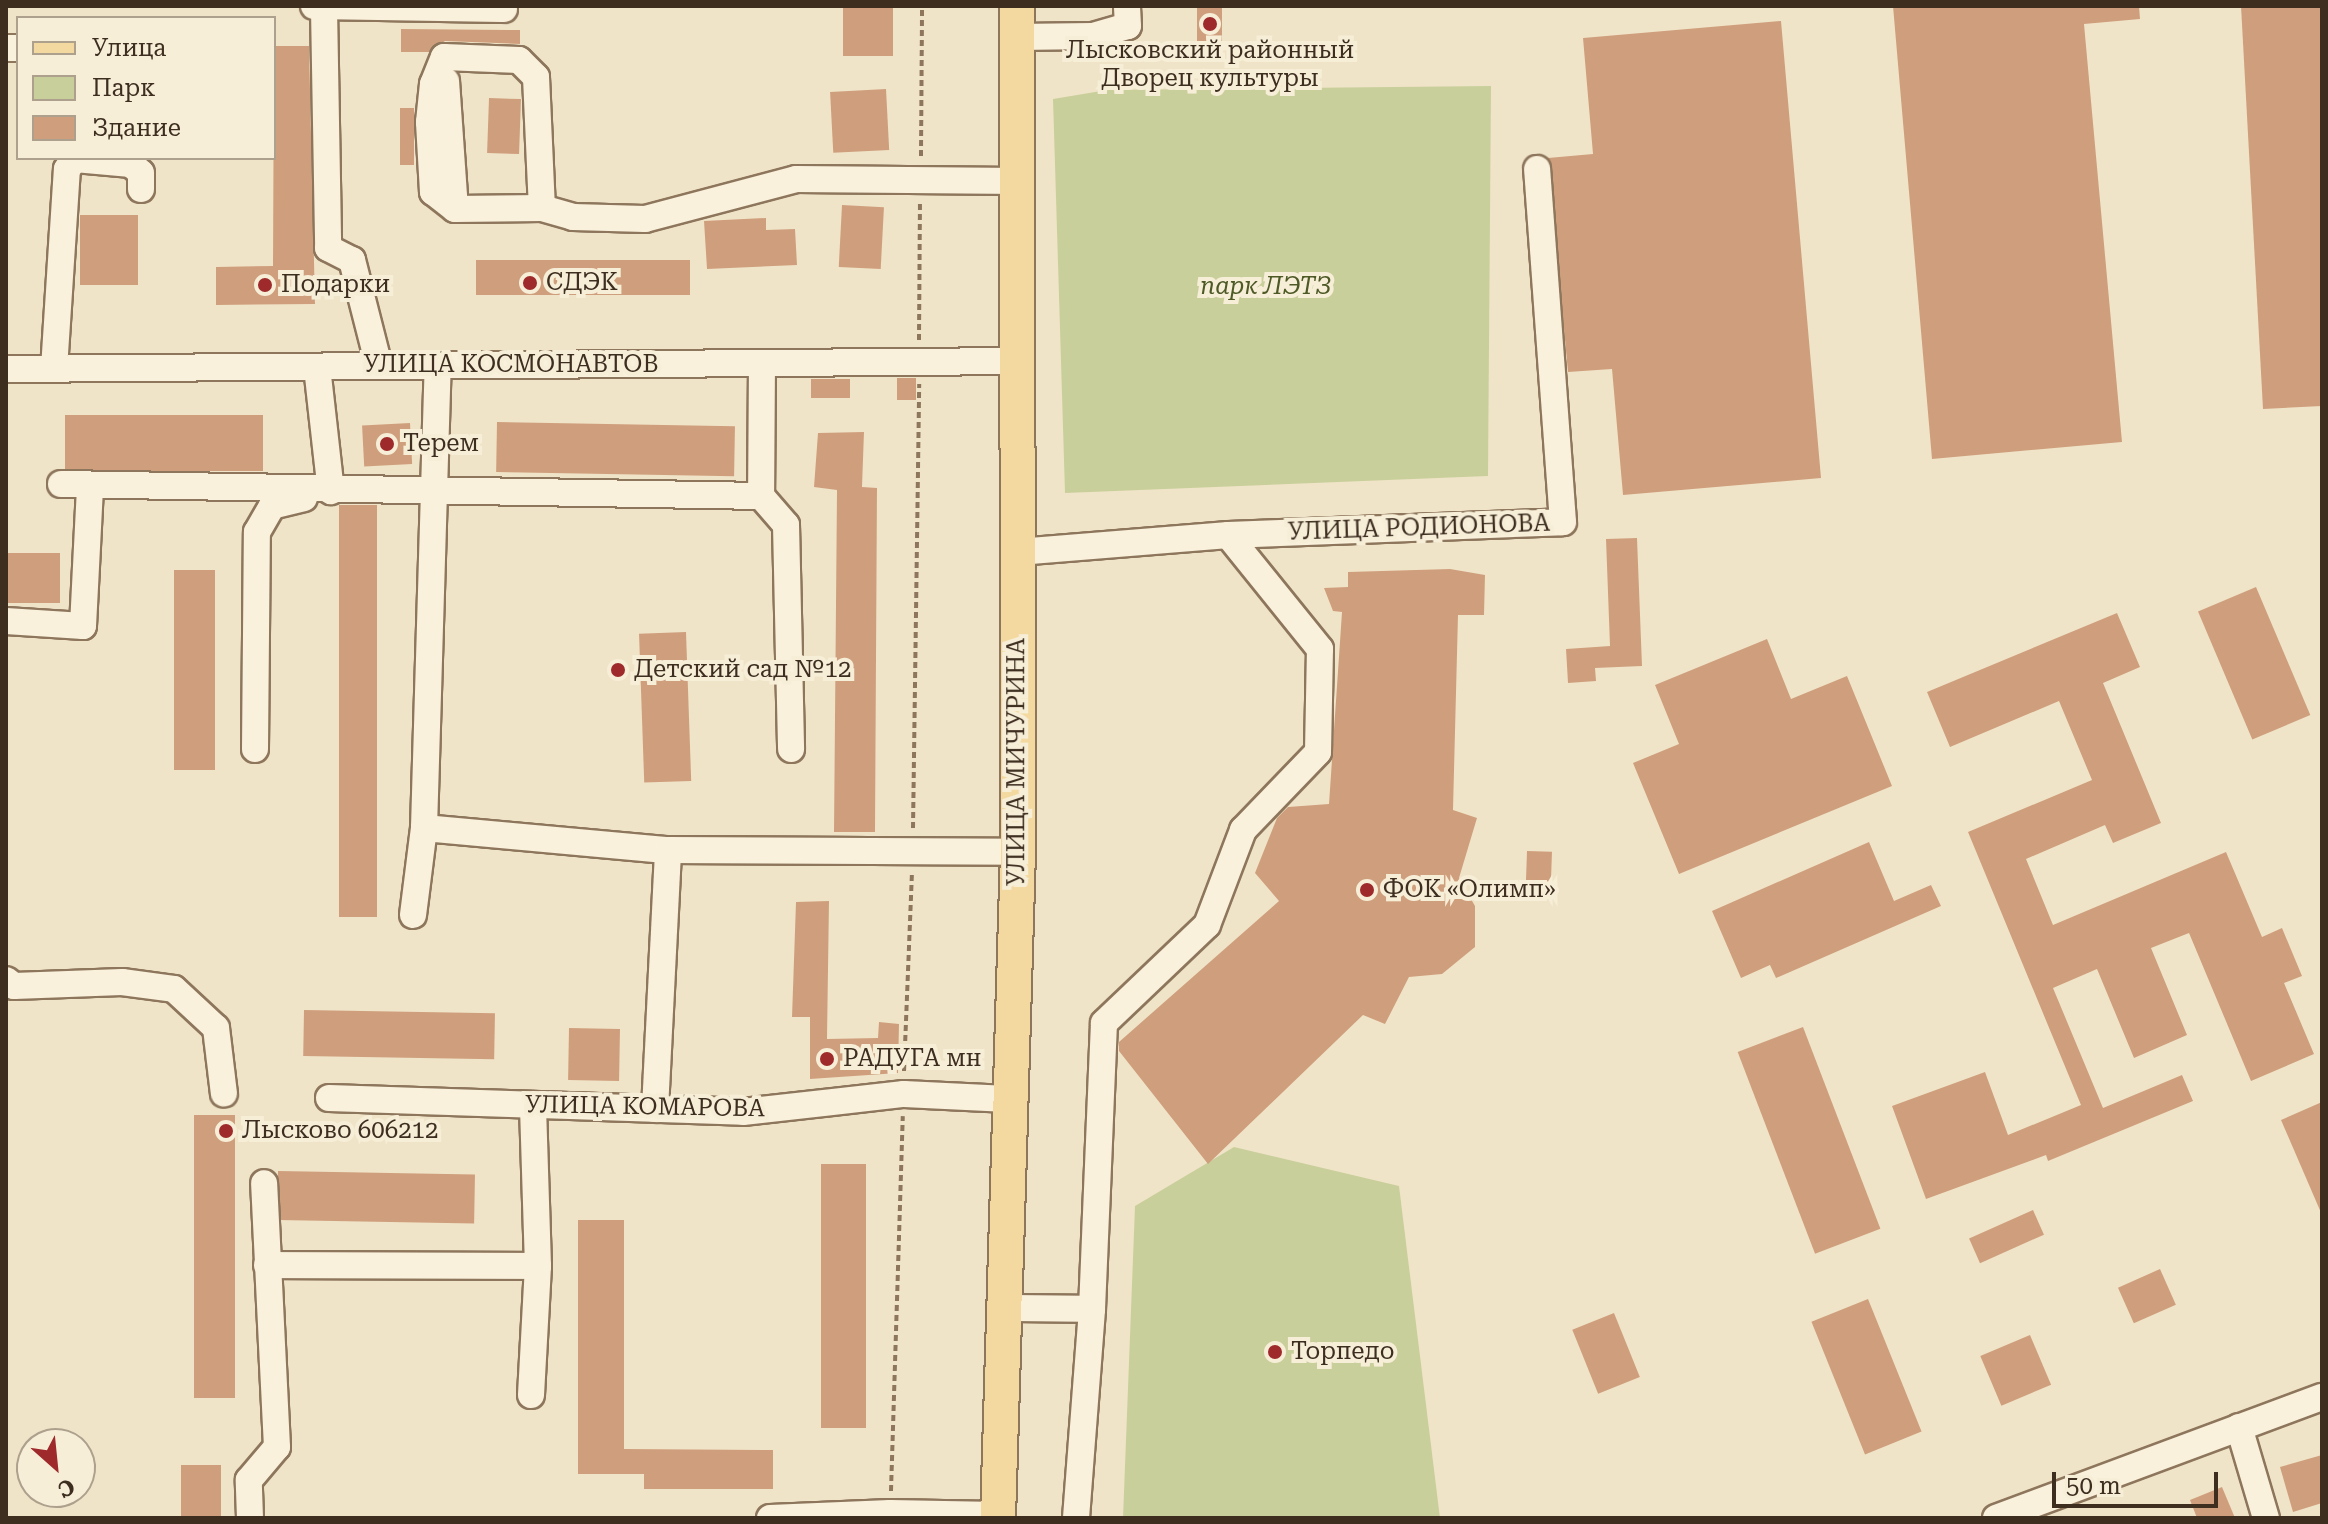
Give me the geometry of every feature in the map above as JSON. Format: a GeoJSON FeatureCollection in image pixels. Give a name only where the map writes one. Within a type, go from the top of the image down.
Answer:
{"type":"FeatureCollection","features":[{"type":"Feature","properties":{"kind":"main road","name":"УЛИЦА МИЧУРИНА"},"geometry":{"type":"LineString","coordinates":[[998,1517],[1008,1099],[1018,852],[1017,361],[1020,181],[1017,22]]}},
{"type":"Feature","properties":{"kind":"street"},"geometry":{"type":"LineString","coordinates":[[1017,22],[1104,33],[1128,26],[1127,6]]}},
{"type":"Feature","properties":{"kind":"street"},"geometry":{"type":"LineString","coordinates":[[379,366],[352,260],[328,248],[319,7],[504,9]]}},
{"type":"Feature","properties":{"kind":"street"},"geometry":{"type":"LineString","coordinates":[[542,208],[536,77],[519,60],[444,57],[433,84],[430,168],[433,192],[455,209],[542,208],[573,217],[645,219],[796,179],[1020,181]]}},
{"type":"Feature","properties":{"kind":"street"},"geometry":{"type":"LineString","coordinates":[[54,369],[67,169],[74,160]]}},
{"type":"Feature","properties":{"kind":"street"},"geometry":{"type":"LineString","coordinates":[[86,160],[131,164],[141,173],[141,189]]}},
{"type":"Feature","properties":{"kind":"street","name":"УЛИЦА РОДИОНОВА"},"geometry":{"type":"LineString","coordinates":[[1018,552],[1228,535],[1563,522],[1537,169]]}},
{"type":"Feature","properties":{"kind":"street","name":"УЛИЦА КОСМОНАВТОВ"},"geometry":{"type":"LineString","coordinates":[[6,369],[1017,361]]}},
{"type":"Feature","properties":{"kind":"street"},"geometry":{"type":"LineString","coordinates":[[762,363],[761,496],[786,525],[791,749]]}},
{"type":"Feature","properties":{"kind":"street"},"geometry":{"type":"LineString","coordinates":[[413,915],[424,828],[437,491],[438,366]]}},
{"type":"Feature","properties":{"kind":"street"},"geometry":{"type":"LineString","coordinates":[[317,367],[331,491]]}},
{"type":"Feature","properties":{"kind":"street"},"geometry":{"type":"LineString","coordinates":[[61,484],[761,496]]}},
{"type":"Feature","properties":{"kind":"street"},"geometry":{"type":"LineString","coordinates":[[6,621],[83,626],[90,486]]}},
{"type":"Feature","properties":{"kind":"street"},"geometry":{"type":"LineString","coordinates":[[255,749],[257,532],[272,506],[331,491]]}},
{"type":"Feature","properties":{"kind":"street"},"geometry":{"type":"LineString","coordinates":[[1076,1518],[1092,1309],[1104,1023],[1207,925],[1243,830],[1318,752],[1320,649],[1228,535]]}},
{"type":"Feature","properties":{"kind":"street"},"geometry":{"type":"LineString","coordinates":[[424,828],[668,850],[1018,852]]}},
{"type":"Feature","properties":{"kind":"street"},"geometry":{"type":"LineString","coordinates":[[655,1109],[668,850]]}},
{"type":"Feature","properties":{"kind":"street"},"geometry":{"type":"LineString","coordinates":[[6,980],[14,986],[122,982],[174,989],[216,1028],[224,1094]]}},
{"type":"Feature","properties":{"kind":"street","name":"УЛИЦА КОМАРОВА"},"geometry":{"type":"LineString","coordinates":[[329,1098],[743,1112],[904,1094],[1008,1099]]}},
{"type":"Feature","properties":{"kind":"street"},"geometry":{"type":"LineString","coordinates":[[531,1395],[538,1266],[533,1106]]}},
{"type":"Feature","properties":{"kind":"street"},"geometry":{"type":"LineString","coordinates":[[250,1518],[249,1480],[277,1447],[264,1183]]}},
{"type":"Feature","properties":{"kind":"street"},"geometry":{"type":"LineString","coordinates":[[267,1265],[538,1266]]}},
{"type":"Feature","properties":{"kind":"street"},"geometry":{"type":"LineString","coordinates":[[1003,1308],[1092,1309]]}},
{"type":"Feature","properties":{"kind":"street"},"geometry":{"type":"LineString","coordinates":[[1996,1518],[2034,1512],[2239,1427],[2322,1397]]}},
{"type":"Feature","properties":{"kind":"street"},"geometry":{"type":"LineString","coordinates":[[2239,1427],[2266,1518]]}},
{"type":"Feature","properties":{"kind":"street"},"geometry":{"type":"LineString","coordinates":[[780,1517],[890,1513],[998,1517]]}},
{"type":"Feature","properties":{"kind":"path"},"geometry":{"type":"LineString","coordinates":[[890,1513],[913,852],[922,6]]}},
{"type":"Feature","properties":{"kind":"green space","name":"парк ЛЭТЗ"},"geometry":{"type":"Polygon","coordinates":[[[1491,86],[1488,476],[1065,493],[1053,99],[1107,90],[1491,86]]]}},
{"type":"Feature","properties":{"kind":"green space","name":"Торпедо"},"geometry":{"type":"Polygon","coordinates":[[[1234,1147],[1399,1186],[1440,1518],[1123,1518],[1135,1206],[1234,1147]]]}},
{"type":"Feature","properties":{"kind":"building"},"geometry":{"type":"Polygon","coordinates":[[[843,6],[893,6],[893,56],[843,56],[843,6]]]}},
{"type":"Feature","properties":{"kind":"building","name":"Лысковский районный Дворец культуры"},"geometry":{"type":"Polygon","coordinates":[[[1197,6],[1222,6],[1222,44],[1197,44],[1197,6]]]}},
{"type":"Feature","properties":{"kind":"building"},"geometry":{"type":"Polygon","coordinates":[[[1893,6],[2139,6],[2140,19],[2084,24],[2122,442],[1932,459],[1893,6]]]}},
{"type":"Feature","properties":{"kind":"building"},"geometry":{"type":"Polygon","coordinates":[[[2241,6],[2322,6],[2322,406],[2263,409],[2241,6]]]}},
{"type":"Feature","properties":{"kind":"building"},"geometry":{"type":"Polygon","coordinates":[[[1781,21],[1821,478],[1623,495],[1612,369],[1568,372],[1548,158],[1593,154],[1583,38],[1781,21]]]}},
{"type":"Feature","properties":{"kind":"building"},"geometry":{"type":"Polygon","coordinates":[[[401,29],[520,30],[520,44],[445,41],[429,52],[401,52],[401,29]]]}},
{"type":"Feature","properties":{"kind":"building"},"geometry":{"type":"Polygon","coordinates":[[[276,46],[309,46],[315,304],[216,305],[216,267],[273,266],[276,46]]]}},
{"type":"Feature","properties":{"kind":"building"},"geometry":{"type":"Polygon","coordinates":[[[886,89],[889,150],[833,153],[830,92],[886,89]]]}},
{"type":"Feature","properties":{"kind":"building"},"geometry":{"type":"Polygon","coordinates":[[[489,98],[521,99],[519,154],[487,153],[489,98]]]}},
{"type":"Feature","properties":{"kind":"building"},"geometry":{"type":"Polygon","coordinates":[[[400,108],[414,108],[414,165],[400,165],[400,108]]]}},
{"type":"Feature","properties":{"kind":"building"},"geometry":{"type":"Polygon","coordinates":[[[842,205],[884,207],[881,269],[839,267],[842,205]]]}},
{"type":"Feature","properties":{"kind":"building"},"geometry":{"type":"Polygon","coordinates":[[[80,215],[138,215],[138,285],[80,285],[80,215]]]}},
{"type":"Feature","properties":{"kind":"building"},"geometry":{"type":"Polygon","coordinates":[[[766,218],[766,230],[795,229],[797,265],[707,269],[704,221],[766,218]]]}},
{"type":"Feature","properties":{"kind":"building"},"geometry":{"type":"Polygon","coordinates":[[[476,260],[690,260],[690,295],[476,295],[476,260]]]}},
{"type":"Feature","properties":{"kind":"building"},"geometry":{"type":"Polygon","coordinates":[[[897,378],[916,378],[916,400],[897,400],[897,378]]]}},
{"type":"Feature","properties":{"kind":"building"},"geometry":{"type":"Polygon","coordinates":[[[811,379],[850,379],[850,398],[811,398],[811,379]]]}},
{"type":"Feature","properties":{"kind":"building"},"geometry":{"type":"Polygon","coordinates":[[[65,415],[263,415],[263,471],[65,471],[65,415]]]}},
{"type":"Feature","properties":{"kind":"building"},"geometry":{"type":"Polygon","coordinates":[[[497,422],[735,426],[734,476],[496,472],[497,422]]]}},
{"type":"Feature","properties":{"kind":"building","name":"Терем"},"geometry":{"type":"Polygon","coordinates":[[[410,423],[412,464],[364,466],[362,426],[410,423]]]}},
{"type":"Feature","properties":{"kind":"building"},"geometry":{"type":"Polygon","coordinates":[[[864,432],[862,487],[877,488],[875,832],[834,832],[837,490],[814,487],[818,433],[864,432]]]}},
{"type":"Feature","properties":{"kind":"building"},"geometry":{"type":"Polygon","coordinates":[[[339,505],[377,505],[377,917],[339,917],[339,505]]]}},
{"type":"Feature","properties":{"kind":"building"},"geometry":{"type":"Polygon","coordinates":[[[1637,538],[1642,666],[1595,668],[1596,681],[1568,683],[1566,649],[1610,646],[1606,539],[1637,538]]]}},
{"type":"Feature","properties":{"kind":"building"},"geometry":{"type":"Polygon","coordinates":[[[6,553],[60,553],[60,603],[6,603],[6,553]]]}},
{"type":"Feature","properties":{"kind":"building","name":"ФОК «Олимп»"},"geometry":{"type":"Polygon","coordinates":[[[1450,569],[1485,575],[1484,615],[1458,615],[1453,810],[1477,818],[1459,878],[1475,906],[1475,947],[1442,974],[1409,977],[1385,1024],[1363,1015],[1208,1164],[1119,1051],[1119,1042],[1279,901],[1255,873],[1277,818],[1288,807],[1329,804],[1342,612],[1333,611],[1324,588],[1348,587],[1348,572],[1450,569]]]}},
{"type":"Feature","properties":{"kind":"building"},"geometry":{"type":"Polygon","coordinates":[[[174,570],[215,570],[215,770],[174,770],[174,570]]]}},
{"type":"Feature","properties":{"kind":"building"},"geometry":{"type":"Polygon","coordinates":[[[2256,587],[2310,715],[2252,740],[2198,612],[2256,587]]]}},
{"type":"Feature","properties":{"kind":"building"},"geometry":{"type":"Polygon","coordinates":[[[2117,613],[2140,667],[2103,683],[2161,823],[2113,843],[2105,825],[2026,859],[2053,925],[2226,852],[2262,937],[2282,928],[2302,976],[2284,983],[2314,1054],[2251,1081],[2189,933],[2151,948],[2187,1035],[2134,1058],[2097,969],[2053,988],[2103,1108],[2182,1075],[2193,1101],[2048,1161],[2046,1155],[1926,1199],[1892,1106],[1985,1072],[2008,1135],[2081,1105],[1968,832],[2092,780],[2059,701],[1950,747],[1927,692],[2117,613]]]}},
{"type":"Feature","properties":{"kind":"building"},"geometry":{"type":"Polygon","coordinates":[[[686,632],[691,781],[644,783],[639,634],[686,632]]]}},
{"type":"Feature","properties":{"kind":"building"},"geometry":{"type":"Polygon","coordinates":[[[1767,639],[1791,699],[1847,676],[1892,786],[1679,874],[1633,763],[1679,744],[1655,685],[1767,639]]]}},
{"type":"Feature","properties":{"kind":"building"},"geometry":{"type":"Polygon","coordinates":[[[1869,842],[1894,901],[1931,885],[1941,906],[1776,978],[1770,965],[1741,978],[1712,911],[1869,842]]]}},
{"type":"Feature","properties":{"kind":"building"},"geometry":{"type":"Polygon","coordinates":[[[1527,851],[1552,852],[1551,894],[1526,893],[1527,851]]]}},
{"type":"Feature","properties":{"kind":"building"},"geometry":{"type":"Polygon","coordinates":[[[829,901],[827,1039],[878,1038],[879,1022],[899,1024],[898,1073],[810,1079],[810,1017],[792,1017],[796,902],[829,901]]]}},
{"type":"Feature","properties":{"kind":"building"},"geometry":{"type":"Polygon","coordinates":[[[304,1010],[495,1013],[494,1059],[303,1056],[304,1010]]]}},
{"type":"Feature","properties":{"kind":"building"},"geometry":{"type":"Polygon","coordinates":[[[1803,1027],[1880,1229],[1815,1254],[1738,1052],[1803,1027]]]}},
{"type":"Feature","properties":{"kind":"building"},"geometry":{"type":"Polygon","coordinates":[[[569,1028],[620,1029],[619,1081],[568,1080],[569,1028]]]}},
{"type":"Feature","properties":{"kind":"building"},"geometry":{"type":"Polygon","coordinates":[[[2322,1102],[2322,1215],[2281,1120],[2322,1102]]]}},
{"type":"Feature","properties":{"kind":"building"},"geometry":{"type":"Polygon","coordinates":[[[194,1115],[235,1115],[235,1398],[194,1398],[194,1115]]]}},
{"type":"Feature","properties":{"kind":"building"},"geometry":{"type":"Polygon","coordinates":[[[821,1164],[866,1164],[866,1428],[821,1428],[821,1164]]]}},
{"type":"Feature","properties":{"kind":"building"},"geometry":{"type":"Polygon","coordinates":[[[278,1171],[475,1174],[474,1223],[277,1220],[278,1171]]]}},
{"type":"Feature","properties":{"kind":"building"},"geometry":{"type":"Polygon","coordinates":[[[2033,1210],[2044,1235],[1980,1263],[1969,1238],[2033,1210]]]}},
{"type":"Feature","properties":{"kind":"building"},"geometry":{"type":"Polygon","coordinates":[[[578,1220],[624,1220],[624,1449],[773,1450],[773,1489],[644,1489],[644,1474],[578,1474],[578,1220]]]}},
{"type":"Feature","properties":{"kind":"building"},"geometry":{"type":"Polygon","coordinates":[[[2160,1269],[2176,1305],[2134,1323],[2118,1288],[2160,1269]]]}},
{"type":"Feature","properties":{"kind":"building"},"geometry":{"type":"Polygon","coordinates":[[[1868,1299],[1922,1432],[1865,1454],[1811,1322],[1868,1299]]]}},
{"type":"Feature","properties":{"kind":"building"},"geometry":{"type":"Polygon","coordinates":[[[1614,1313],[1640,1377],[1598,1394],[1572,1330],[1614,1313]]]}},
{"type":"Feature","properties":{"kind":"building"},"geometry":{"type":"Polygon","coordinates":[[[2030,1335],[2051,1385],[2001,1406],[1980,1356],[2030,1335]]]}},
{"type":"Feature","properties":{"kind":"building"},"geometry":{"type":"Polygon","coordinates":[[[2322,1455],[2322,1503],[2293,1512],[2280,1467],[2322,1455]]]}},
{"type":"Feature","properties":{"kind":"building"},"geometry":{"type":"Polygon","coordinates":[[[181,1465],[221,1465],[221,1518],[181,1518],[181,1465]]]}},
{"type":"Feature","properties":{"kind":"building"},"geometry":{"type":"Polygon","coordinates":[[[2222,1487],[2235,1518],[2197,1518],[2190,1500],[2222,1487]]]}},
{"type":"Feature","properties":{"kind":"place","name":"Лысковский районный Дворец культуры"},"geometry":{"type":"Point","coordinates":[1210,24]}},
{"type":"Feature","properties":{"kind":"place","name":"СДЭК"},"geometry":{"type":"Point","coordinates":[530,283]}},
{"type":"Feature","properties":{"kind":"place","name":"Подарки"},"geometry":{"type":"Point","coordinates":[265,285]}},
{"type":"Feature","properties":{"kind":"place","name":"Терем"},"geometry":{"type":"Point","coordinates":[387,444]}},
{"type":"Feature","properties":{"kind":"place","name":"Детский сад №12"},"geometry":{"type":"Point","coordinates":[618,670]}},
{"type":"Feature","properties":{"kind":"place","name":"ФОК «Олимп»"},"geometry":{"type":"Point","coordinates":[1367,890]}},
{"type":"Feature","properties":{"kind":"place","name":"РАДУГА мн"},"geometry":{"type":"Point","coordinates":[827,1059]}},
{"type":"Feature","properties":{"kind":"place","name":"Лысково 606212"},"geometry":{"type":"Point","coordinates":[226,1131]}},
{"type":"Feature","properties":{"kind":"place","name":"Торпедо"},"geometry":{"type":"Point","coordinates":[1275,1352]}}]}
